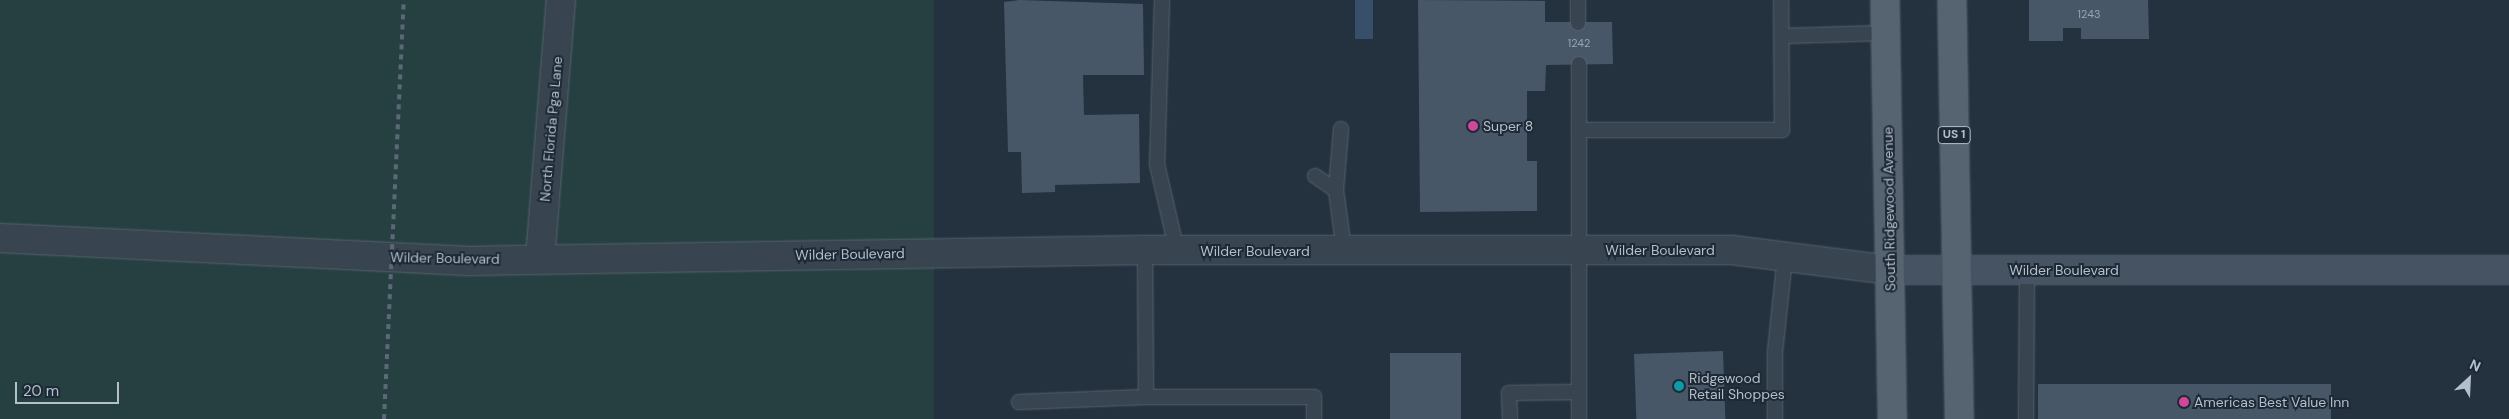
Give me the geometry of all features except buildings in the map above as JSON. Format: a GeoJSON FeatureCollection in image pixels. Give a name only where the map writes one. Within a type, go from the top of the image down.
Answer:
{"type":"FeatureCollection","features":[{"type":"Feature","properties":{"kind":"main road","name":"South Ridgewood Avenue"},"geometry":{"type":"LineString","coordinates":[[1885,0],[1892,419]]}},
{"type":"Feature","properties":{"kind":"main road","name":"US 1"},"geometry":{"type":"LineString","coordinates":[[1952,0],[1959,419]]}},
{"type":"Feature","properties":{"kind":"street","name":"North Florida Pga Lane"},"geometry":{"type":"LineString","coordinates":[[540,259],[561,0]]}},
{"type":"Feature","properties":{"kind":"street","name":"Wilder Boulevard"},"geometry":{"type":"LineString","coordinates":[[0,238],[430,259],[1145,250],[1732,250],[1890,270],[2509,270]]}},
{"type":"Feature","properties":{"kind":"lane"},"geometry":{"type":"LineString","coordinates":[[1162,0],[1157,164],[1177,251]]}},
{"type":"Feature","properties":{"kind":"lane"},"geometry":{"type":"LineString","coordinates":[[1578,0],[1578,23]]}},
{"type":"Feature","properties":{"kind":"lane"},"geometry":{"type":"LineString","coordinates":[[1579,130],[1782,130],[1781,0]]}},
{"type":"Feature","properties":{"kind":"lane"},"geometry":{"type":"LineString","coordinates":[[1782,36],[1886,33]]}},
{"type":"Feature","properties":{"kind":"lane"},"geometry":{"type":"LineString","coordinates":[[1579,64],[1577,250],[1580,419]]}},
{"type":"Feature","properties":{"kind":"lane"},"geometry":{"type":"LineString","coordinates":[[1341,129],[1336,190],[1344,250]]}},
{"type":"Feature","properties":{"kind":"lane"},"geometry":{"type":"LineString","coordinates":[[1314,176],[1336,190]]}},
{"type":"Feature","properties":{"kind":"lane"},"geometry":{"type":"LineString","coordinates":[[1145,250],[1146,397]]}},
{"type":"Feature","properties":{"kind":"lane"},"geometry":{"type":"LineString","coordinates":[[1775,419],[1775,352],[1785,257]]}},
{"type":"Feature","properties":{"kind":"lane"},"geometry":{"type":"LineString","coordinates":[[2026,419],[2027,270]]}},
{"type":"Feature","properties":{"kind":"lane"},"geometry":{"type":"LineString","coordinates":[[1510,419],[1509,393],[1579,392]]}},
{"type":"Feature","properties":{"kind":"lane"},"geometry":{"type":"LineString","coordinates":[[1019,402],[1146,397],[1314,397],[1314,419]]}},
{"type":"Feature","properties":{"kind":"green space"},"geometry":{"type":"Polygon","coordinates":[[[0,0],[934,0],[934,419],[0,419],[0,0]]]}},
{"type":"Feature","properties":{"kind":"water"},"geometry":{"type":"Polygon","coordinates":[[[1355,0],[1373,0],[1373,39],[1355,39],[1355,0]]]}},
{"type":"Feature","properties":{"kind":"railway"},"geometry":{"type":"LineString","coordinates":[[384,419],[404,0]]}},
{"type":"Feature","properties":{"kind":"place","name":"Super 8"},"geometry":{"type":"Point","coordinates":[1473,126]}},
{"type":"Feature","properties":{"kind":"place","name":"Ridgewood Retail Shoppes"},"geometry":{"type":"Point","coordinates":[1679,386]}},
{"type":"Feature","properties":{"kind":"place","name":"Americas Best Value Inn"},"geometry":{"type":"Point","coordinates":[2184,402]}}]}
